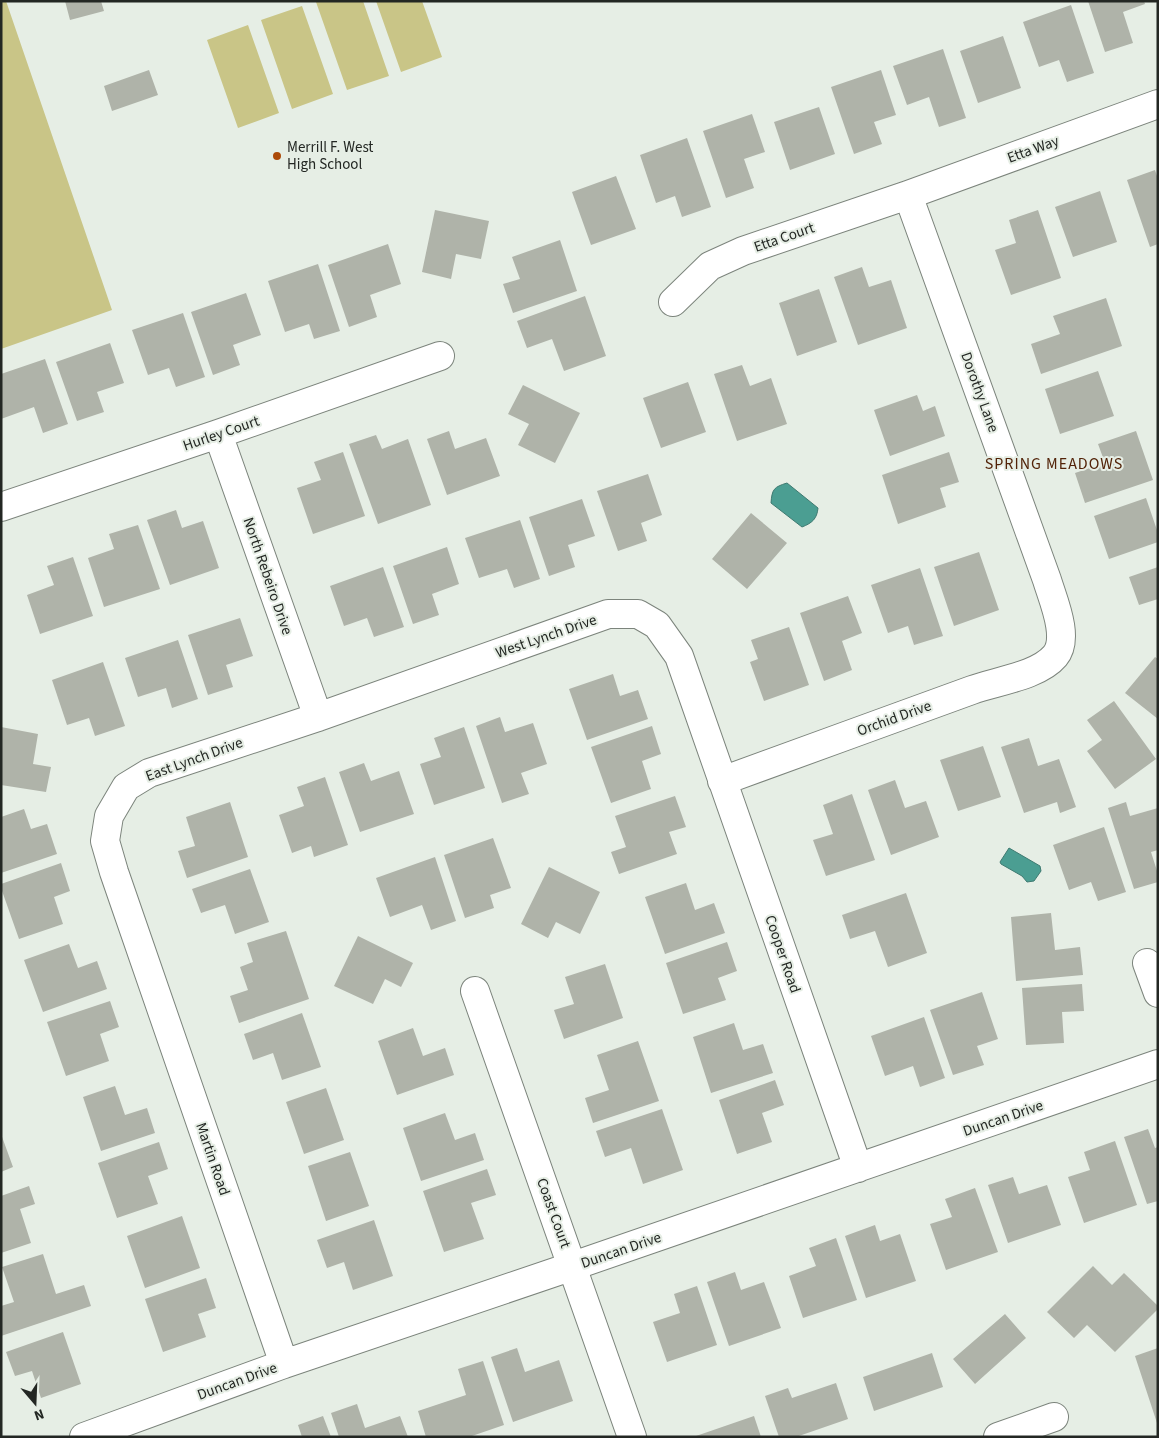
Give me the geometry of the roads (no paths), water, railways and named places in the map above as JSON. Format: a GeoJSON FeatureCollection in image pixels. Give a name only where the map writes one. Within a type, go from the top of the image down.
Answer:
{"type":"FeatureCollection","features":[{"type":"Feature","properties":{"kind":"street","name":"Etta Way"},"geometry":{"type":"LineString","coordinates":[[908,195],[1158,104]]}},
{"type":"Feature","properties":{"kind":"street","name":"Etta Court"},"geometry":{"type":"LineString","coordinates":[[673,302],[710,266],[743,251],[908,195]]}},
{"type":"Feature","properties":{"kind":"street","name":"Dorothy Lane"},"geometry":{"type":"LineString","coordinates":[[908,195],[1047,580],[1062,628],[1060,648]]}},
{"type":"Feature","properties":{"kind":"street","name":"Hurley Court"},"geometry":{"type":"LineString","coordinates":[[1,507],[218,434],[440,356]]}},
{"type":"Feature","properties":{"kind":"street","name":"North Rebeiro Drive"},"geometry":{"type":"LineString","coordinates":[[218,434],[318,717]]}},
{"type":"Feature","properties":{"kind":"street","name":"West Lynch Drive"},"geometry":{"type":"LineString","coordinates":[[318,717],[608,614],[638,614],[657,625],[679,656],[708,739]]}},
{"type":"Feature","properties":{"kind":"street","name":"Orchid Drive"},"geometry":{"type":"LineString","coordinates":[[722,781],[984,686],[1039,669],[1055,656],[1060,648]]}},
{"type":"Feature","properties":{"kind":"street","name":"East Lynch Drive"},"geometry":{"type":"LineString","coordinates":[[142,954],[105,841],[109,816],[126,787],[149,773],[318,717]]}},
{"type":"Feature","properties":{"kind":"street","name":"Cooper Road"},"geometry":{"type":"LineString","coordinates":[[708,739],[858,1168]]}},
{"type":"Feature","properties":{"kind":"street","name":"Martin Road"},"geometry":{"type":"LineString","coordinates":[[142,954],[284,1364]]}},
{"type":"Feature","properties":{"kind":"street"},"geometry":{"type":"LineString","coordinates":[[1147,963],[1158,993]]}},
{"type":"Feature","properties":{"kind":"street","name":"Coast Court"},"geometry":{"type":"LineString","coordinates":[[475,991],[632,1437]]}},
{"type":"Feature","properties":{"kind":"street","name":"Duncan Drive"},"geometry":{"type":"LineString","coordinates":[[84,1437],[284,1364],[1158,1064]]}},
{"type":"Feature","properties":{"kind":"street"},"geometry":{"type":"LineString","coordinates":[[998,1437],[1054,1417]]}},
{"type":"Feature","properties":{"kind":"water"},"geometry":{"type":"Polygon","coordinates":[[[787,483],[818,508],[816,515],[809,524],[802,527],[771,503],[775,489],[787,483]]]}},
{"type":"Feature","properties":{"kind":"water"},"geometry":{"type":"Polygon","coordinates":[[[1009,848],[1040,866],[1041,871],[1034,881],[1027,882],[1022,876],[1001,864],[1000,862],[1009,848]]]}},
{"type":"Feature","properties":{"kind":"place","name":"Merrill F. West High School"},"geometry":{"type":"Point","coordinates":[277,156]}},
{"type":"Feature","properties":{"kind":"district","name":"SPRING MEADOWS"},"geometry":{"type":"Point","coordinates":[1054,463]}}]}
